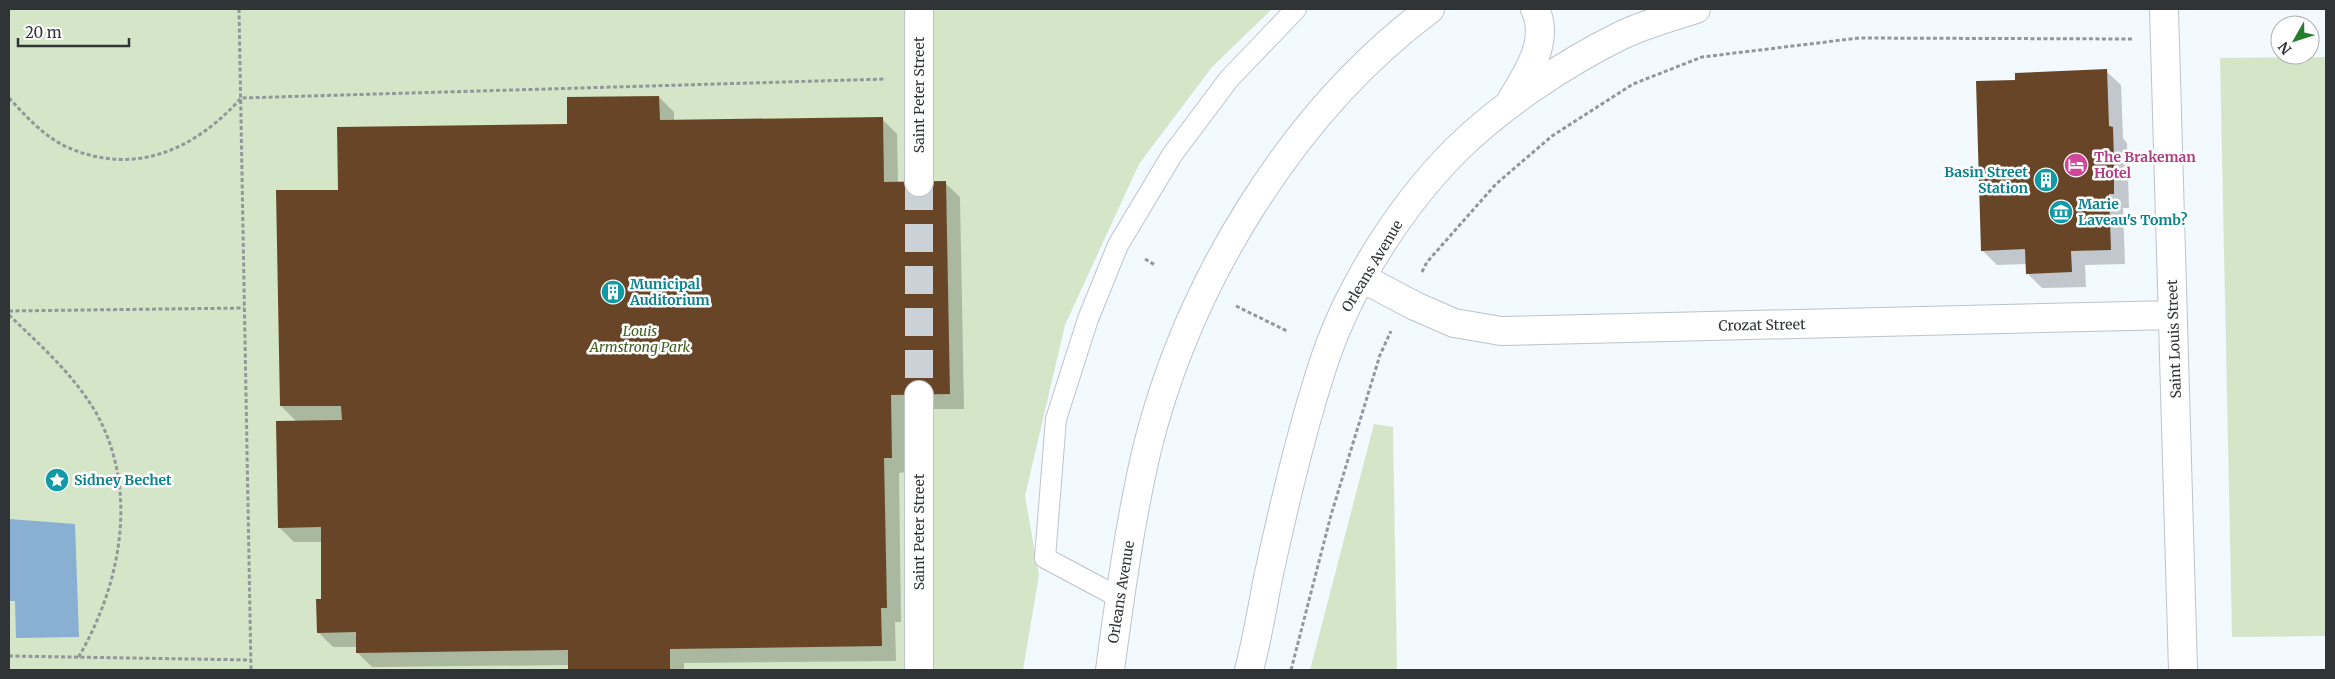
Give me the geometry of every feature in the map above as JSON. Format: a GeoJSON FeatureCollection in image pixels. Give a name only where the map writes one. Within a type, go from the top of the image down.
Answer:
{"type":"FeatureCollection","features":[{"type":"Feature","properties":{"kind":"street","name":"Saint Peter Street"},"geometry":{"type":"LineString","coordinates":[[919,182],[920,9]]}},
{"type":"Feature","properties":{"kind":"street","name":"Orleans Avenue"},"geometry":{"type":"LineString","coordinates":[[1110,670],[1120,598],[1147,449],[1164,389],[1189,322],[1232,239],[1271,175],[1313,123],[1359,72],[1430,9]]}},
{"type":"Feature","properties":{"kind":"street"},"geometry":{"type":"LineString","coordinates":[[1508,106],[1534,62],[1540,34],[1535,9]]}},
{"type":"Feature","properties":{"kind":"street","name":"Orleans Avenue"},"geometry":{"type":"LineString","coordinates":[[1249,670],[1283,511],[1321,370],[1343,316],[1362,278],[1394,228],[1424,185],[1456,150],[1508,106],[1567,66],[1659,14],[1696,9]]}},
{"type":"Feature","properties":{"kind":"street","name":"Saint Louis Street"},"geometry":{"type":"LineString","coordinates":[[2164,9],[2183,670]]}},
{"type":"Feature","properties":{"kind":"street","name":"Crozat Street"},"geometry":{"type":"LineString","coordinates":[[1362,278],[1406,302],[1454,323],[1500,331],[2173,315]]}},
{"type":"Feature","properties":{"kind":"street","name":"Saint Peter Street"},"geometry":{"type":"LineString","coordinates":[[919,670],[920,395]]}},
{"type":"Feature","properties":{"kind":"lane"},"geometry":{"type":"LineString","coordinates":[[1120,598],[1044,558],[1056,419],[1088,319],[1118,245],[1172,155],[1217,94],[1296,9]]}},
{"type":"Feature","properties":{"kind":"path"},"geometry":{"type":"LineString","coordinates":[[239,9],[251,670]]}},
{"type":"Feature","properties":{"kind":"path"},"geometry":{"type":"LineString","coordinates":[[1291,670],[1331,515],[1380,355],[1427,262],[1496,184],[1552,136],[1633,84],[1702,57],[1860,38],[2165,40]]}},
{"type":"Feature","properties":{"kind":"path"},"geometry":{"type":"LineString","coordinates":[[9,98],[36,126],[66,146],[88,154],[116,160],[151,158],[194,139],[211,129],[241,98],[919,78]]}},
{"type":"Feature","properties":{"kind":"path"},"geometry":{"type":"LineString","coordinates":[[1142,258],[1155,265]]}},
{"type":"Feature","properties":{"kind":"path"},"geometry":{"type":"LineString","coordinates":[[1235,306],[1288,331]]}},
{"type":"Feature","properties":{"kind":"path"},"geometry":{"type":"LineString","coordinates":[[9,313],[244,308]]}},
{"type":"Feature","properties":{"kind":"path"},"geometry":{"type":"LineString","coordinates":[[9,313],[55,359],[83,393],[105,432],[116,467],[121,517],[119,553],[105,604],[91,637],[78,658]]}},
{"type":"Feature","properties":{"kind":"path"},"geometry":{"type":"LineString","coordinates":[[9,656],[251,660]]}},
{"type":"Feature","properties":{"kind":"green space","name":"Louis Armstrong Park"},"geometry":{"type":"Polygon","coordinates":[[[9,9],[1272,9],[1212,67],[1139,164],[1065,325],[1025,496],[1039,575],[1023,670],[9,670],[9,9]]]}},
{"type":"Feature","properties":{"kind":"green space"},"geometry":{"type":"Polygon","coordinates":[[[2320,57],[2326,57],[2326,636],[2232,637],[2220,58],[2270,58],[2270,65],[2320,65],[2320,57]]]}},
{"type":"Feature","properties":{"kind":"green space"},"geometry":{"type":"Polygon","coordinates":[[[1374,424],[1393,427],[1397,670],[1310,670],[1374,424]]]}},
{"type":"Feature","properties":{"kind":"water"},"geometry":{"type":"Polygon","coordinates":[[[9,519],[75,524],[79,637],[16,638],[15,601],[9,601],[9,519]]]}},
{"type":"Feature","properties":{"kind":"building","name":"Basin Street Station"},"geometry":{"type":"Polygon","coordinates":[[[2107,69],[2109,126],[2113,127],[2114,160],[2114,194],[2109,194],[2111,250],[2071,251],[2072,272],[2026,274],[2025,249],[1981,251],[1976,81],[2015,80],[2015,73],[2107,69]]]}},
{"type":"Feature","properties":{"kind":"building","name":"Municipal Auditorium"},"geometry":{"type":"Polygon","coordinates":[[[659,96],[660,120],[883,117],[884,182],[946,181],[950,394],[891,395],[892,458],[884,458],[887,608],[881,608],[882,646],[670,649],[670,670],[568,670],[568,650],[356,653],[356,632],[317,633],[316,599],[321,599],[321,527],[278,528],[276,421],[342,420],[341,406],[280,406],[276,190],[338,190],[337,127],[567,124],[567,97],[659,96]]]}},
{"type":"Feature","properties":{"kind":"tunnel"},"geometry":{"type":"LineString","coordinates":[[919,182],[919,395]]}},
{"type":"Feature","properties":{"kind":"place","name":"The Brakeman Hotel"},"geometry":{"type":"Point","coordinates":[2076,165]}},
{"type":"Feature","properties":{"kind":"place","name":"Basin Street Station"},"geometry":{"type":"Point","coordinates":[2046,180]}},
{"type":"Feature","properties":{"kind":"place","name":"Marie Laveau's Tomb?"},"geometry":{"type":"Point","coordinates":[2061,212]}},
{"type":"Feature","properties":{"kind":"place","name":"Municipal Auditorium"},"geometry":{"type":"Point","coordinates":[613,292]}},
{"type":"Feature","properties":{"kind":"place","name":"Sidney Bechet"},"geometry":{"type":"Point","coordinates":[57,480]}}]}
